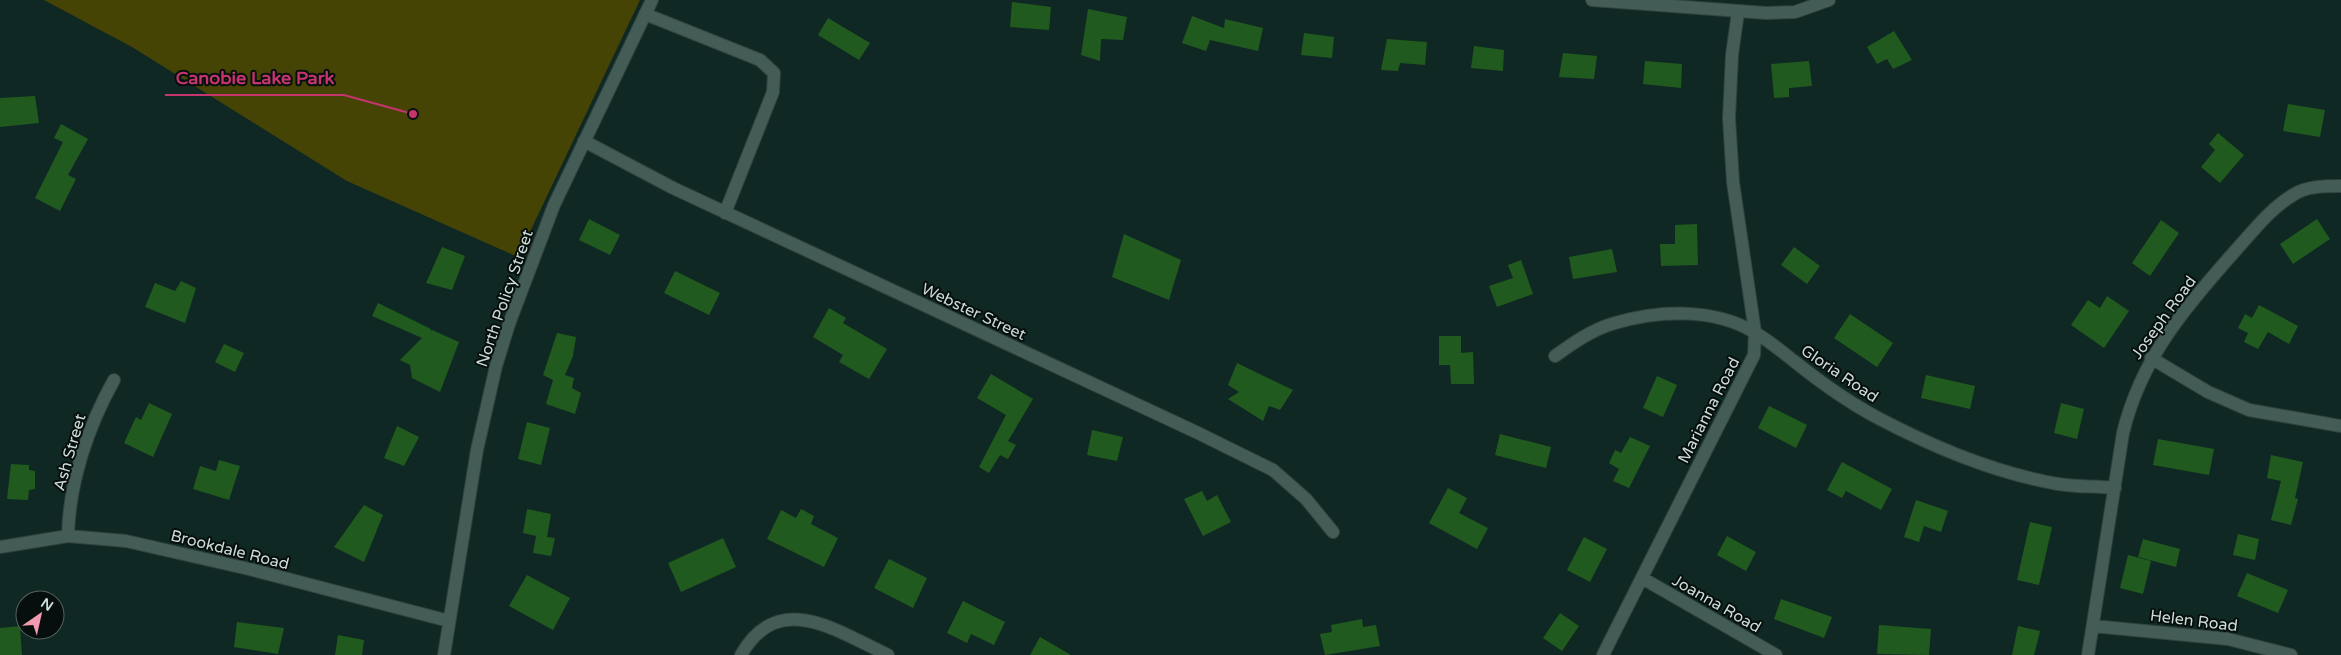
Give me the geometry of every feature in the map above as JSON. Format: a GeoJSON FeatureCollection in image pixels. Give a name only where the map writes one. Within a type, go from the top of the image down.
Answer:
{"type":"FeatureCollection","features":[{"type":"Feature","properties":{"kind":"street","name":"North Policy Street"},"geometry":{"type":"LineString","coordinates":[[444,655],[477,450],[496,366],[512,316],[554,205],[652,0]]}},
{"type":"Feature","properties":{"kind":"street"},"geometry":{"type":"LineString","coordinates":[[1592,0],[1738,12],[1795,12],[1829,0]]}},
{"type":"Feature","properties":{"kind":"street","name":"Marianna Road"},"geometry":{"type":"LineString","coordinates":[[1603,655],[1747,373],[1754,355],[1755,332],[1733,182],[1729,118],[1732,55],[1738,12]]}},
{"type":"Feature","properties":{"kind":"street"},"geometry":{"type":"LineString","coordinates":[[644,14],[760,60],[774,73],[773,92],[725,213]]}},
{"type":"Feature","properties":{"kind":"street","name":"Webster Street"},"geometry":{"type":"LineString","coordinates":[[584,141],[640,172],[725,213],[1196,432],[1273,470],[1306,499],[1333,532]]}},
{"type":"Feature","properties":{"kind":"street","name":"Joseph Road"},"geometry":{"type":"LineString","coordinates":[[2088,655],[2129,409],[2151,358],[2203,288],[2268,213],[2294,194],[2327,186],[2341,186]]}},
{"type":"Feature","properties":{"kind":"street","name":"Gloria Road"},"geometry":{"type":"LineString","coordinates":[[1555,356],[1572,344],[1613,323],[1667,315],[1712,316],[1737,323],[1755,332],[1822,382],[1876,416],[1933,446],[1974,462],[2059,484],[2115,488]]}},
{"type":"Feature","properties":{"kind":"street"},"geometry":{"type":"LineString","coordinates":[[2151,358],[2208,392],[2250,410],[2341,426]]}},
{"type":"Feature","properties":{"kind":"street","name":"Ash Street"},"geometry":{"type":"LineString","coordinates":[[68,536],[72,498],[87,438],[114,380]]}},
{"type":"Feature","properties":{"kind":"street","name":"Brookdale Road"},"geometry":{"type":"LineString","coordinates":[[0,547],[68,536],[126,540],[449,621]]}},
{"type":"Feature","properties":{"kind":"street","name":"Joanna Road"},"geometry":{"type":"LineString","coordinates":[[1642,578],[1776,655]]}},
{"type":"Feature","properties":{"kind":"street"},"geometry":{"type":"LineString","coordinates":[[741,655],[749,640],[765,626],[785,618],[826,626],[888,655]]}},
{"type":"Feature","properties":{"kind":"street","name":"Helen Road"},"geometry":{"type":"LineString","coordinates":[[2093,626],[2228,640],[2291,655]]}},
{"type":"Feature","properties":{"kind":"shaded area"},"geometry":{"type":"Polygon","coordinates":[[[44,0],[640,0],[518,257],[347,181],[132,47],[44,0]]]}},
{"type":"Feature","properties":{"kind":"building"},"geometry":{"type":"Polygon","coordinates":[[[1012,2],[1051,7],[1049,30],[1010,27],[1012,2]]]}},
{"type":"Feature","properties":{"kind":"building"},"geometry":{"type":"Polygon","coordinates":[[[1088,9],[1127,17],[1123,40],[1101,39],[1100,61],[1081,55],[1088,9]]]}},
{"type":"Feature","properties":{"kind":"building"},"geometry":{"type":"Polygon","coordinates":[[[1192,16],[1224,28],[1225,19],[1263,28],[1258,51],[1210,40],[1206,51],[1182,43],[1192,16]]]}},
{"type":"Feature","properties":{"kind":"building"},"geometry":{"type":"Polygon","coordinates":[[[828,18],[870,43],[859,60],[818,35],[828,18]]]}},
{"type":"Feature","properties":{"kind":"building"},"geometry":{"type":"Polygon","coordinates":[[[1894,31],[1912,60],[1893,69],[1887,59],[1877,64],[1867,47],[1894,31]]]}},
{"type":"Feature","properties":{"kind":"building"},"geometry":{"type":"Polygon","coordinates":[[[1304,33],[1334,37],[1332,58],[1301,55],[1304,33]]]}},
{"type":"Feature","properties":{"kind":"building"},"geometry":{"type":"Polygon","coordinates":[[[1387,39],[1427,42],[1425,65],[1400,63],[1398,71],[1381,70],[1387,39]]]}},
{"type":"Feature","properties":{"kind":"building"},"geometry":{"type":"Polygon","coordinates":[[[1474,46],[1504,50],[1503,71],[1471,68],[1474,46]]]}},
{"type":"Feature","properties":{"kind":"building"},"geometry":{"type":"Polygon","coordinates":[[[1563,53],[1597,56],[1594,79],[1559,77],[1563,53]]]}},
{"type":"Feature","properties":{"kind":"building"},"geometry":{"type":"Polygon","coordinates":[[[1645,61],[1682,64],[1681,88],[1643,84],[1645,61]]]}},
{"type":"Feature","properties":{"kind":"building"},"geometry":{"type":"Polygon","coordinates":[[[1809,61],[1812,86],[1789,88],[1789,97],[1774,98],[1771,64],[1809,61]]]}},
{"type":"Feature","properties":{"kind":"building"},"geometry":{"type":"Polygon","coordinates":[[[35,96],[39,123],[0,127],[0,98],[35,96]]]}},
{"type":"Feature","properties":{"kind":"building"},"geometry":{"type":"Polygon","coordinates":[[[2288,104],[2325,110],[2320,137],[2283,131],[2288,104]]]}},
{"type":"Feature","properties":{"kind":"building"},"geometry":{"type":"Polygon","coordinates":[[[61,124],[88,139],[68,175],[76,179],[60,211],[35,198],[63,142],[54,138],[61,124]]]}},
{"type":"Feature","properties":{"kind":"building"},"geometry":{"type":"Polygon","coordinates":[[[2218,133],[2244,155],[2220,183],[2201,167],[2215,150],[2209,144],[2218,133]]]}},
{"type":"Feature","properties":{"kind":"building"},"geometry":{"type":"Polygon","coordinates":[[[589,219],[620,235],[610,255],[579,240],[589,219]]]}},
{"type":"Feature","properties":{"kind":"building"},"geometry":{"type":"Polygon","coordinates":[[[2317,219],[2330,239],[2293,264],[2280,244],[2317,219]]]}},
{"type":"Feature","properties":{"kind":"building"},"geometry":{"type":"Polygon","coordinates":[[[2161,220],[2179,233],[2150,276],[2132,263],[2161,220]]]}},
{"type":"Feature","properties":{"kind":"building"},"geometry":{"type":"Polygon","coordinates":[[[1697,224],[1698,265],[1661,266],[1660,244],[1675,244],[1675,225],[1697,224]]]}},
{"type":"Feature","properties":{"kind":"building"},"geometry":{"type":"Polygon","coordinates":[[[1124,234],[1181,260],[1169,300],[1112,277],[1124,234]]]}},
{"type":"Feature","properties":{"kind":"building"},"geometry":{"type":"Polygon","coordinates":[[[442,247],[465,256],[452,290],[426,283],[442,247]]]}},
{"type":"Feature","properties":{"kind":"building"},"geometry":{"type":"Polygon","coordinates":[[[1794,247],[1820,266],[1807,284],[1781,265],[1794,247]]]}},
{"type":"Feature","properties":{"kind":"building"},"geometry":{"type":"Polygon","coordinates":[[[1612,249],[1617,272],[1573,279],[1569,257],[1612,249]]]}},
{"type":"Feature","properties":{"kind":"building"},"geometry":{"type":"Polygon","coordinates":[[[1521,260],[1533,294],[1497,307],[1489,286],[1513,278],[1508,265],[1521,260]]]}},
{"type":"Feature","properties":{"kind":"building"},"geometry":{"type":"Polygon","coordinates":[[[675,271],[720,293],[709,315],[664,293],[675,271]]]}},
{"type":"Feature","properties":{"kind":"building"},"geometry":{"type":"Polygon","coordinates":[[[181,281],[196,288],[185,323],[145,307],[155,283],[175,291],[181,281]]]}},
{"type":"Feature","properties":{"kind":"building"},"geometry":{"type":"Polygon","coordinates":[[[2107,296],[2129,311],[2104,348],[2071,325],[2088,300],[2100,308],[2107,296]]]}},
{"type":"Feature","properties":{"kind":"building"},"geometry":{"type":"Polygon","coordinates":[[[378,303],[431,329],[430,331],[432,330],[459,342],[440,392],[412,378],[410,365],[400,360],[422,338],[372,316],[378,303]]]}},
{"type":"Feature","properties":{"kind":"building"},"geometry":{"type":"Polygon","coordinates":[[[2259,305],[2298,326],[2289,344],[2268,332],[2258,349],[2244,342],[2248,333],[2238,328],[2245,314],[2252,318],[2259,305]]]}},
{"type":"Feature","properties":{"kind":"building"},"geometry":{"type":"Polygon","coordinates":[[[829,308],[846,318],[843,323],[887,349],[869,379],[839,362],[843,355],[813,337],[829,308]]]}},
{"type":"Feature","properties":{"kind":"building"},"geometry":{"type":"Polygon","coordinates":[[[1850,314],[1893,343],[1877,367],[1834,338],[1850,314]]]}},
{"type":"Feature","properties":{"kind":"building"},"geometry":{"type":"Polygon","coordinates":[[[557,333],[576,337],[573,356],[565,375],[574,378],[572,388],[581,393],[575,414],[546,404],[553,380],[543,375],[557,333]]]}},
{"type":"Feature","properties":{"kind":"building"},"geometry":{"type":"Polygon","coordinates":[[[1439,336],[1461,336],[1461,353],[1473,352],[1474,384],[1451,384],[1450,365],[1439,365],[1439,336]]]}},
{"type":"Feature","properties":{"kind":"building"},"geometry":{"type":"Polygon","coordinates":[[[224,344],[244,353],[235,372],[215,362],[224,344]]]}},
{"type":"Feature","properties":{"kind":"building"},"geometry":{"type":"Polygon","coordinates":[[[1237,363],[1293,390],[1280,410],[1269,406],[1263,421],[1228,399],[1239,392],[1228,385],[1237,363]]]}},
{"type":"Feature","properties":{"kind":"building"},"geometry":{"type":"Polygon","coordinates":[[[991,374],[1033,399],[1008,441],[1016,445],[1008,459],[1000,455],[989,473],[979,467],[1006,415],[977,398],[991,374]]]}},
{"type":"Feature","properties":{"kind":"building"},"geometry":{"type":"Polygon","coordinates":[[[1926,375],[1975,386],[1970,409],[1921,398],[1926,375]]]}},
{"type":"Feature","properties":{"kind":"building"},"geometry":{"type":"Polygon","coordinates":[[[1657,376],[1677,385],[1663,417],[1643,408],[1657,376]]]}},
{"type":"Feature","properties":{"kind":"building"},"geometry":{"type":"Polygon","coordinates":[[[149,403],[172,414],[153,457],[124,443],[136,417],[141,420],[149,403]]]}},
{"type":"Feature","properties":{"kind":"building"},"geometry":{"type":"Polygon","coordinates":[[[2061,403],[2084,409],[2077,439],[2054,433],[2061,403]]]}},
{"type":"Feature","properties":{"kind":"building"},"geometry":{"type":"Polygon","coordinates":[[[1769,406],[1807,425],[1796,448],[1758,428],[1769,406]]]}},
{"type":"Feature","properties":{"kind":"building"},"geometry":{"type":"Polygon","coordinates":[[[527,422],[550,428],[541,465],[518,459],[527,422]]]}},
{"type":"Feature","properties":{"kind":"building"},"geometry":{"type":"Polygon","coordinates":[[[397,426],[419,437],[404,466],[384,458],[397,426]]]}},
{"type":"Feature","properties":{"kind":"building"},"geometry":{"type":"Polygon","coordinates":[[[1092,430],[1123,437],[1117,461],[1087,455],[1092,430]]]}},
{"type":"Feature","properties":{"kind":"building"},"geometry":{"type":"Polygon","coordinates":[[[1500,434],[1551,447],[1546,468],[1495,455],[1500,434]]]}},
{"type":"Feature","properties":{"kind":"building"},"geometry":{"type":"Polygon","coordinates":[[[1630,437],[1650,446],[1629,488],[1613,481],[1619,469],[1609,463],[1615,450],[1621,453],[1630,437]]]}},
{"type":"Feature","properties":{"kind":"building"},"geometry":{"type":"Polygon","coordinates":[[[2158,439],[2214,449],[2209,475],[2153,465],[2158,439]]]}},
{"type":"Feature","properties":{"kind":"building"},"geometry":{"type":"Polygon","coordinates":[[[2271,455],[2303,462],[2295,498],[2298,499],[2291,525],[2271,520],[2281,481],[2267,478],[2271,455]]]}},
{"type":"Feature","properties":{"kind":"building"},"geometry":{"type":"Polygon","coordinates":[[[219,460],[240,466],[229,500],[193,489],[200,466],[216,471],[219,460]]]}},
{"type":"Feature","properties":{"kind":"building"},"geometry":{"type":"Polygon","coordinates":[[[1842,462],[1892,489],[1881,510],[1846,491],[1842,498],[1827,490],[1842,462]]]}},
{"type":"Feature","properties":{"kind":"building"},"geometry":{"type":"Polygon","coordinates":[[[11,464],[29,465],[29,470],[35,471],[35,489],[29,490],[28,500],[7,499],[11,464]]]}},
{"type":"Feature","properties":{"kind":"building"},"geometry":{"type":"Polygon","coordinates":[[[1448,488],[1467,498],[1459,513],[1488,528],[1477,549],[1429,523],[1448,488]]]}},
{"type":"Feature","properties":{"kind":"building"},"geometry":{"type":"Polygon","coordinates":[[[1202,491],[1207,501],[1217,495],[1231,522],[1203,536],[1184,499],[1202,491]]]}},
{"type":"Feature","properties":{"kind":"building"},"geometry":{"type":"Polygon","coordinates":[[[1916,500],[1948,511],[1941,532],[1924,526],[1919,542],[1904,537],[1916,500]]]}},
{"type":"Feature","properties":{"kind":"building"},"geometry":{"type":"Polygon","coordinates":[[[364,505],[383,515],[364,562],[334,547],[364,505]]]}},
{"type":"Feature","properties":{"kind":"building"},"geometry":{"type":"Polygon","coordinates":[[[527,509],[551,514],[547,537],[555,538],[551,556],[533,553],[536,536],[523,533],[527,509]]]}},
{"type":"Feature","properties":{"kind":"building"},"geometry":{"type":"Polygon","coordinates":[[[801,509],[814,516],[811,524],[838,538],[824,567],[767,539],[781,510],[796,518],[801,509]]]}},
{"type":"Feature","properties":{"kind":"building"},"geometry":{"type":"Polygon","coordinates":[[[2030,522],[2052,527],[2039,585],[2017,580],[2030,522]]]}},
{"type":"Feature","properties":{"kind":"building"},"geometry":{"type":"Polygon","coordinates":[[[2238,534],[2259,539],[2255,560],[2233,555],[2238,534]]]}},
{"type":"Feature","properties":{"kind":"building"},"geometry":{"type":"Polygon","coordinates":[[[1727,536],[1756,552],[1746,571],[1717,555],[1727,536]]]}},
{"type":"Feature","properties":{"kind":"building"},"geometry":{"type":"Polygon","coordinates":[[[1584,537],[1607,549],[1590,582],[1567,570],[1584,537]]]}},
{"type":"Feature","properties":{"kind":"building"},"geometry":{"type":"Polygon","coordinates":[[[723,538],[736,567],[681,592],[668,563],[723,538]]]}},
{"type":"Feature","properties":{"kind":"building"},"geometry":{"type":"Polygon","coordinates":[[[2143,539],[2180,549],[2176,567],[2138,557],[2143,539]]]}},
{"type":"Feature","properties":{"kind":"building"},"geometry":{"type":"Polygon","coordinates":[[[2128,555],[2151,561],[2143,594],[2120,588],[2128,555]]]}},
{"type":"Feature","properties":{"kind":"building"},"geometry":{"type":"Polygon","coordinates":[[[889,559],[927,578],[913,608],[874,588],[889,559]]]}},
{"type":"Feature","properties":{"kind":"building"},"geometry":{"type":"Polygon","coordinates":[[[2247,573],[2288,590],[2278,613],[2237,596],[2247,573]]]}},
{"type":"Feature","properties":{"kind":"building"},"geometry":{"type":"Polygon","coordinates":[[[527,575],[570,598],[553,630],[509,606],[527,575]]]}},
{"type":"Feature","properties":{"kind":"building"},"geometry":{"type":"Polygon","coordinates":[[[1781,599],[1832,617],[1824,638],[1774,619],[1781,599]]]}},
{"type":"Feature","properties":{"kind":"building"},"geometry":{"type":"Polygon","coordinates":[[[963,601],[1005,622],[994,645],[971,634],[967,643],[947,633],[963,601]]]}},
{"type":"Feature","properties":{"kind":"building"},"geometry":{"type":"Polygon","coordinates":[[[1560,613],[1579,626],[1562,651],[1543,638],[1560,613]]]}},
{"type":"Feature","properties":{"kind":"building"},"geometry":{"type":"Polygon","coordinates":[[[1362,619],[1363,627],[1376,625],[1380,646],[1325,655],[1320,634],[1332,632],[1331,625],[1362,619]]]}},
{"type":"Feature","properties":{"kind":"building"},"geometry":{"type":"Polygon","coordinates":[[[237,622],[284,628],[278,654],[234,647],[237,622]]]}},
{"type":"Feature","properties":{"kind":"building"},"geometry":{"type":"Polygon","coordinates":[[[1879,625],[1931,629],[1929,655],[1877,654],[1879,625]]]}},
{"type":"Feature","properties":{"kind":"building"},"geometry":{"type":"Polygon","coordinates":[[[15,626],[15,640],[21,640],[22,655],[0,655],[0,628],[15,626]]]}},
{"type":"Feature","properties":{"kind":"building"},"geometry":{"type":"Polygon","coordinates":[[[2018,626],[2040,631],[2034,655],[2012,655],[2018,626]]]}},
{"type":"Feature","properties":{"kind":"building"},"geometry":{"type":"Polygon","coordinates":[[[338,635],[364,640],[362,655],[335,655],[338,635]]]}},
{"type":"Feature","properties":{"kind":"building"},"geometry":{"type":"Polygon","coordinates":[[[1040,637],[1071,655],[1030,655],[1040,637]]]}},
{"type":"Feature","properties":{"kind":"place","name":"Canobie Lake Park"},"geometry":{"type":"Point","coordinates":[413,114]}}]}
